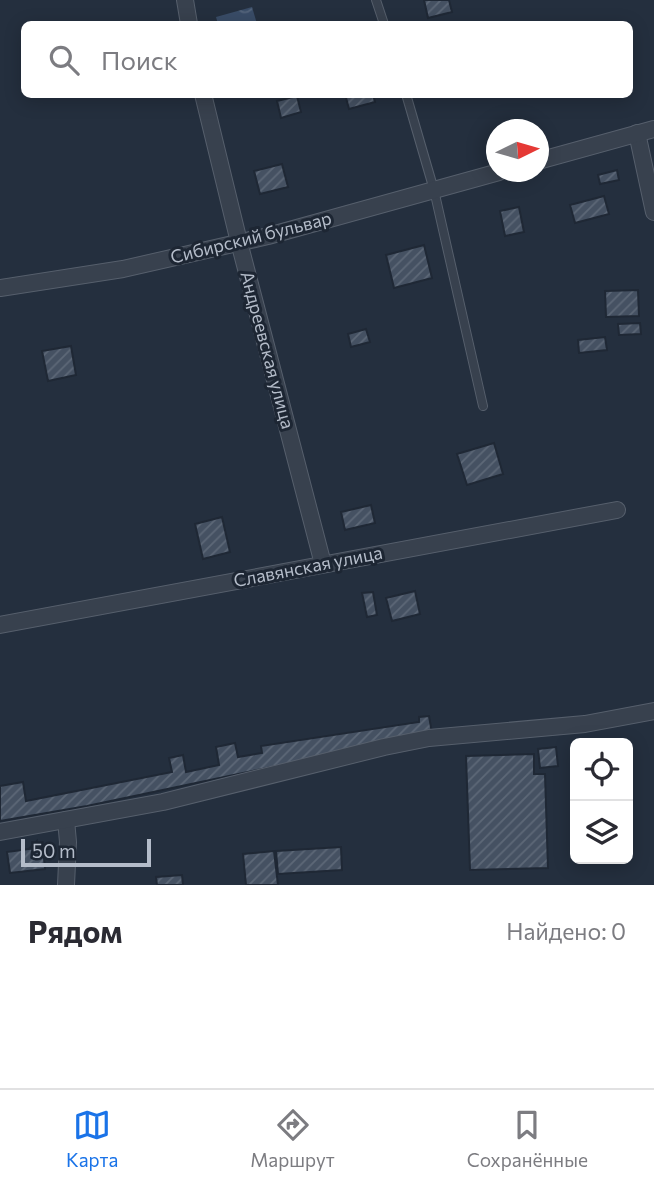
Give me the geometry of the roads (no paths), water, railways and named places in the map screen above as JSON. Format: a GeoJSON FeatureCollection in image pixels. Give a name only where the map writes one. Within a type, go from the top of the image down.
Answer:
{"type":"FeatureCollection","features":[{"type":"Feature","properties":{"kind":"street"},"geometry":{"type":"LineString","coordinates":[[184,0],[188,21]]}},
{"type":"Feature","properties":{"kind":"street","name":"Андреевская улица"},"geometry":{"type":"LineString","coordinates":[[204,98],[323,564]]}},
{"type":"Feature","properties":{"kind":"street"},"geometry":{"type":"LineString","coordinates":[[549,158],[654,129]]}},
{"type":"Feature","properties":{"kind":"street"},"geometry":{"type":"LineString","coordinates":[[637,133],[654,212]]}},
{"type":"Feature","properties":{"kind":"street","name":"Сибирский бульвар"},"geometry":{"type":"LineString","coordinates":[[0,288],[122,269],[268,236],[486,176]]}},
{"type":"Feature","properties":{"kind":"street","name":"Славянская улица"},"geometry":{"type":"LineString","coordinates":[[0,625],[617,510]]}},
{"type":"Feature","properties":{"kind":"street"},"geometry":{"type":"LineString","coordinates":[[0,832],[163,802],[429,738],[585,724],[654,711]]}},
{"type":"Feature","properties":{"kind":"street"},"geometry":{"type":"LineString","coordinates":[[66,820],[66,885]]}},
{"type":"Feature","properties":{"kind":"lane"},"geometry":{"type":"LineString","coordinates":[[376,0],[383,21]]}},
{"type":"Feature","properties":{"kind":"lane"},"geometry":{"type":"LineString","coordinates":[[407,98],[434,190],[483,406]]}},
{"type":"Feature","properties":{"kind":"water"},"geometry":{"type":"Polygon","coordinates":[[[252,7],[256,21],[217,21],[216,17],[252,7]]]}}]}
